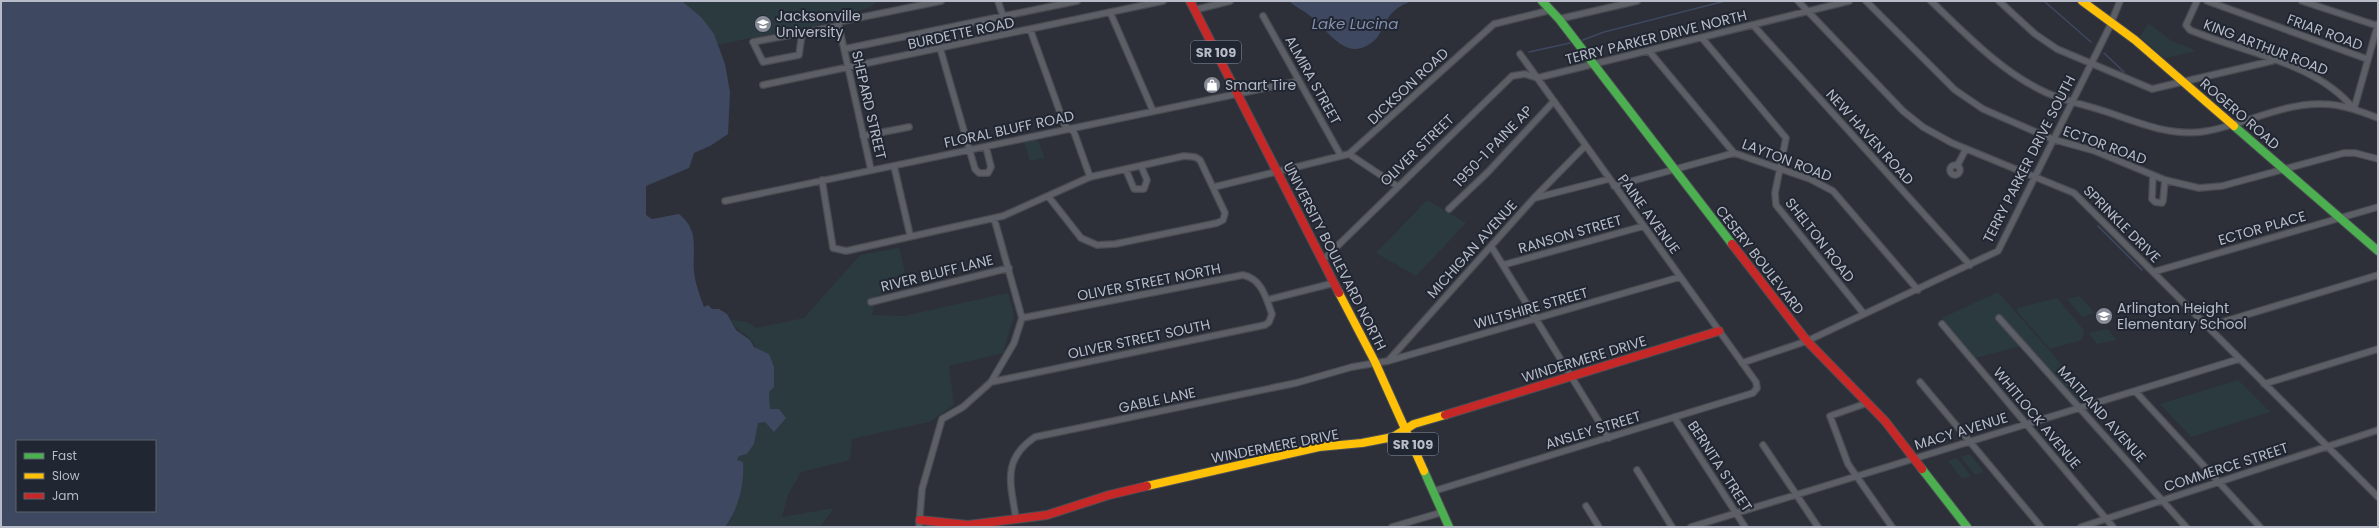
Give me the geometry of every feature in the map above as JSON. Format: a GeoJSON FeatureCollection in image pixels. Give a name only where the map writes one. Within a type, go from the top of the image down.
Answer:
{"type":"FeatureCollection","features":[{"type":"Feature","properties":{"kind":"main road","name":"UNIVERSITY BOULEVARD NORTH"},"geometry":{"type":"LineString","coordinates":[[1190,1],[1375,362],[1406,428],[1449,527]]}},
{"type":"Feature","properties":{"kind":"main road","name":"CESERY BOULEVARD"},"geometry":{"type":"LineString","coordinates":[[1542,1],[1559,19],[1807,342],[1885,421],[1967,527]]}},
{"type":"Feature","properties":{"kind":"main road","name":"ROGERO ROAD"},"geometry":{"type":"LineString","coordinates":[[2082,1],[2111,22],[2184,83],[2378,251]]}},
{"type":"Feature","properties":{"kind":"main road","name":"WINDERMERE DRIVE"},"geometry":{"type":"LineString","coordinates":[[919,523],[968,525],[1046,515],[1109,495],[1319,447],[1362,443],[1393,437],[1406,428],[1718,331]]}},
{"type":"Feature","properties":{"kind":"street"},"geometry":{"type":"LineString","coordinates":[[802,33],[799,55],[763,62],[753,42],[802,33],[940,1]]}},
{"type":"Feature","properties":{"kind":"street"},"geometry":{"type":"LineString","coordinates":[[998,1],[1003,16]]}},
{"type":"Feature","properties":{"kind":"street"},"geometry":{"type":"LineString","coordinates":[[1045,1],[1047,7]]}},
{"type":"Feature","properties":{"kind":"street"},"geometry":{"type":"LineString","coordinates":[[844,49],[1077,1]]}},
{"type":"Feature","properties":{"kind":"street","name":"BURDETTE ROAD"},"geometry":{"type":"LineString","coordinates":[[763,85],[1163,1]]}},
{"type":"Feature","properties":{"kind":"street"},"geometry":{"type":"LineString","coordinates":[[1194,10],[1230,1]]}},
{"type":"Feature","properties":{"kind":"street"},"geometry":{"type":"LineString","coordinates":[[1559,19],[1637,1]]}},
{"type":"Feature","properties":{"kind":"street","name":"SPRINKLE DRIVE"},"geometry":{"type":"LineString","coordinates":[[1798,1],[1913,120],[1936,135],[1966,149],[2034,178],[2074,193],[2238,359],[2378,497]]}},
{"type":"Feature","properties":{"kind":"street","name":"TERRY PARKER DRIVE NORTH"},"geometry":{"type":"LineString","coordinates":[[1537,78],[1849,1]]}},
{"type":"Feature","properties":{"kind":"street","name":"ECTOR ROAD"},"geometry":{"type":"LineString","coordinates":[[1866,1],[1968,100],[2002,118],[2052,139],[2095,151],[2165,180],[2187,186],[2211,188],[2350,152],[2378,159]]}},
{"type":"Feature","properties":{"kind":"street"},"geometry":{"type":"LineString","coordinates":[[1931,1],[2002,67],[2031,86],[2070,102],[2105,111],[2149,127],[2176,132],[2206,131],[2305,106],[2323,104],[2354,109],[2378,25],[2302,1]]}},
{"type":"Feature","properties":{"kind":"street"},"geometry":{"type":"LineString","coordinates":[[1999,1],[2046,42],[2090,64],[2152,89],[2159,89],[2272,61]]}},
{"type":"Feature","properties":{"kind":"street","name":"TERRY PARKER DRIVE SOUTH"},"geometry":{"type":"LineString","coordinates":[[1742,363],[1807,342],[1998,251],[2120,1]]}},
{"type":"Feature","properties":{"kind":"street","name":"KING ARTHUR ROAD"},"geometry":{"type":"LineString","coordinates":[[2197,1],[2186,25],[2188,29],[2324,81],[2347,100],[2354,109],[2378,118]]}},
{"type":"Feature","properties":{"kind":"street","name":"FRIAR ROAD"},"geometry":{"type":"LineString","coordinates":[[2207,1],[2368,59]]}},
{"type":"Feature","properties":{"kind":"street","name":"DICKSON ROAD"},"geometry":{"type":"LineString","coordinates":[[1214,187],[1349,154],[1494,24],[1551,10]]}},
{"type":"Feature","properties":{"kind":"street"},"geometry":{"type":"LineString","coordinates":[[1110,12],[1153,111]]}},
{"type":"Feature","properties":{"kind":"street","name":"ALMIRA STREET"},"geometry":{"type":"LineString","coordinates":[[1263,16],[1341,156]]}},
{"type":"Feature","properties":{"kind":"street","name":"SHEPARD STREET"},"geometry":{"type":"LineString","coordinates":[[838,24],[871,170]]}},
{"type":"Feature","properties":{"kind":"street","name":"NEW HAVEN ROAD"},"geometry":{"type":"LineString","coordinates":[[1752,25],[1970,265]]}},
{"type":"Feature","properties":{"kind":"street"},"geometry":{"type":"LineString","coordinates":[[1030,29],[1065,126],[1074,132],[1090,177]]}},
{"type":"Feature","properties":{"kind":"street","name":"SHELTON ROAD"},"geometry":{"type":"LineString","coordinates":[[1702,38],[1786,138],[1786,146],[1781,170],[1774,193],[1776,205],[1864,314]]}},
{"type":"Feature","properties":{"kind":"street"},"geometry":{"type":"LineString","coordinates":[[940,48],[971,150],[975,169],[979,173],[986,173],[991,167],[986,146]]}},
{"type":"Feature","properties":{"kind":"street","name":"LAYTON ROAD"},"geometry":{"type":"LineString","coordinates":[[1649,51],[1734,153],[1818,182],[1833,191],[1918,290]]}},
{"type":"Feature","properties":{"kind":"street","name":"PAINE AVENUE"},"geometry":{"type":"LineString","coordinates":[[1520,54],[1756,382],[1757,388]]}},
{"type":"Feature","properties":{"kind":"street","name":"OLIVER STREET"},"geometry":{"type":"LineString","coordinates":[[1322,261],[1397,186],[1512,76],[1525,74],[1537,78]]}},
{"type":"Feature","properties":{"kind":"street","name":"FLORAL BLUFF ROAD"},"geometry":{"type":"LineString","coordinates":[[725,201],[1298,81]]}},
{"type":"Feature","properties":{"kind":"street","name":"1950-1 PAINE AP"},"geometry":{"type":"LineString","coordinates":[[1449,209],[1467,190],[1488,172],[1554,101]]}},
{"type":"Feature","properties":{"kind":"street"},"geometry":{"type":"LineString","coordinates":[[863,136],[909,127]]}},
{"type":"Feature","properties":{"kind":"street","name":"MICHIGAN AVENUE"},"geometry":{"type":"LineString","coordinates":[[1388,361],[1534,198],[1585,146]]}},
{"type":"Feature","properties":{"kind":"street"},"geometry":{"type":"LineString","coordinates":[[1957,166],[1966,149]]}},
{"type":"Feature","properties":{"kind":"street"},"geometry":{"type":"LineString","coordinates":[[1614,186],[1734,153]]}},
{"type":"Feature","properties":{"kind":"street"},"geometry":{"type":"LineString","coordinates":[[1349,154],[1397,186]]}},
{"type":"Feature","properties":{"kind":"street"},"geometry":{"type":"LineString","coordinates":[[822,180],[833,248],[846,251],[910,235],[994,218],[1090,177],[1184,156],[1195,157],[1200,160],[1225,213],[1223,220],[1217,223],[1106,245],[1097,245],[1080,238],[1048,196]]}},
{"type":"Feature","properties":{"kind":"street"},"geometry":{"type":"LineString","coordinates":[[894,166],[910,235]]}},
{"type":"Feature","properties":{"kind":"street"},"geometry":{"type":"LineString","coordinates":[[1126,170],[1134,189],[1144,189],[1148,185],[1141,166]]}},
{"type":"Feature","properties":{"kind":"street"},"geometry":{"type":"LineString","coordinates":[[2153,175],[2152,198],[2155,202],[2163,202],[2165,180]]}},
{"type":"Feature","properties":{"kind":"street"},"geometry":{"type":"LineString","coordinates":[[1534,198],[1609,179]]}},
{"type":"Feature","properties":{"kind":"street","name":"ECTOR PLACE"},"geometry":{"type":"LineString","coordinates":[[2153,272],[2378,207]]}},
{"type":"Feature","properties":{"kind":"street"},"geometry":{"type":"LineString","coordinates":[[919,523],[922,489],[942,419],[963,407],[991,382],[1014,343],[1022,318],[994,218]]}},
{"type":"Feature","properties":{"kind":"street","name":"RANSON STREET"},"geometry":{"type":"LineString","coordinates":[[1503,266],[1644,226]]}},
{"type":"Feature","properties":{"kind":"street"},"geometry":{"type":"LineString","coordinates":[[1491,246],[1535,320],[1609,438]]}},
{"type":"Feature","properties":{"kind":"street","name":"RIVER BLUFF LANE"},"geometry":{"type":"LineString","coordinates":[[871,302],[1009,268]]}},
{"type":"Feature","properties":{"kind":"street","name":"OLIVER STREET NORTH"},"geometry":{"type":"LineString","coordinates":[[1022,318],[1243,275],[1254,278],[1267,300]]}},
{"type":"Feature","properties":{"kind":"street"},"geometry":{"type":"LineString","coordinates":[[2206,326],[2378,275]]}},
{"type":"Feature","properties":{"kind":"street","name":"WILTSHIRE STREET"},"geometry":{"type":"LineString","coordinates":[[1388,361],[1535,320],[1680,277]]}},
{"type":"Feature","properties":{"kind":"street"},"geometry":{"type":"LineString","coordinates":[[1267,300],[1334,283]]}},
{"type":"Feature","properties":{"kind":"street","name":"OLIVER STREET SOUTH"},"geometry":{"type":"LineString","coordinates":[[991,382],[1265,325],[1272,319],[1267,300]]}},
{"type":"Feature","properties":{"kind":"street","name":"MAITLAND AVENUE"},"geometry":{"type":"LineString","coordinates":[[1999,318],[2186,527]]}},
{"type":"Feature","properties":{"kind":"street","name":"WHITLOCK AVENUE"},"geometry":{"type":"LineString","coordinates":[[1942,324],[2113,527]]}},
{"type":"Feature","properties":{"kind":"street"},"geometry":{"type":"LineString","coordinates":[[2264,384],[2378,349]]}},
{"type":"Feature","properties":{"kind":"street","name":"MACY AVENUE"},"geometry":{"type":"LineString","coordinates":[[1691,527],[2238,359]]}},
{"type":"Feature","properties":{"kind":"street"},"geometry":{"type":"LineString","coordinates":[[1375,362],[1388,361]]}},
{"type":"Feature","properties":{"kind":"street","name":"GABLE LANE"},"geometry":{"type":"LineString","coordinates":[[1016,519],[1009,469],[1017,450],[1025,442],[1035,437],[1296,383],[1375,362]]}},
{"type":"Feature","properties":{"kind":"street"},"geometry":{"type":"LineString","coordinates":[[1920,382],[1944,413],[1971,441],[2041,527]]}},
{"type":"Feature","properties":{"kind":"street","name":"ANSLEY STREET"},"geometry":{"type":"LineString","coordinates":[[1434,491],[1753,393],[1757,388]]}},
{"type":"Feature","properties":{"kind":"street"},"geometry":{"type":"LineString","coordinates":[[2135,391],[2260,527]]}},
{"type":"Feature","properties":{"kind":"street"},"geometry":{"type":"LineString","coordinates":[[1867,403],[1830,416],[1848,464],[1892,527]]}},
{"type":"Feature","properties":{"kind":"street","name":"BERNITA STREET"},"geometry":{"type":"LineString","coordinates":[[1674,418],[1745,527]]}},
{"type":"Feature","properties":{"kind":"street","name":"COMMERCE STREET"},"geometry":{"type":"LineString","coordinates":[[2081,527],[2378,430]]}},
{"type":"Feature","properties":{"kind":"street"},"geometry":{"type":"LineString","coordinates":[[1763,445],[1818,527]]}},
{"type":"Feature","properties":{"kind":"street"},"geometry":{"type":"LineString","coordinates":[[1637,470],[1672,527]]}},
{"type":"Feature","properties":{"kind":"street"},"geometry":{"type":"LineString","coordinates":[[1586,506],[1600,527]]}},
{"type":"Feature","properties":{"kind":"street"},"geometry":{"type":"LineString","coordinates":[[1392,527],[1443,512]]}},
{"type":"Feature","properties":{"kind":"shaded area","name":"Jacksonville University"},"geometry":{"type":"Polygon","coordinates":[[[682,1],[878,1],[871,7],[831,19],[832,22],[717,45],[711,31],[682,1]]]}},
{"type":"Feature","properties":{"kind":"shaded area"},"geometry":{"type":"Polygon","coordinates":[[[2148,23],[2172,41],[2196,51],[2165,58],[2140,37],[2148,23]]]}},
{"type":"Feature","properties":{"kind":"shaded area"},"geometry":{"type":"Polygon","coordinates":[[[1037,138],[1045,158],[1030,161],[1024,141],[1037,138]]]}},
{"type":"Feature","properties":{"kind":"shaded area"},"geometry":{"type":"Polygon","coordinates":[[[1427,200],[1466,223],[1416,276],[1376,253],[1427,200]]]}},
{"type":"Feature","properties":{"kind":"shaded area"},"geometry":{"type":"Polygon","coordinates":[[[899,248],[905,272],[892,279],[892,291],[875,296],[872,315],[903,316],[1008,293],[1014,315],[1003,353],[949,366],[954,405],[929,422],[852,439],[850,460],[801,472],[788,495],[782,517],[834,508],[820,527],[725,527],[732,518],[744,470],[737,460],[739,455],[747,454],[754,444],[758,423],[764,422],[770,409],[769,392],[774,386],[774,367],[751,340],[736,327],[731,320],[747,322],[756,328],[804,318],[860,255],[899,248]]]}},
{"type":"Feature","properties":{"kind":"shaded area"},"geometry":{"type":"Polygon","coordinates":[[[1998,292],[2091,398],[2078,401],[2025,345],[1975,358],[1942,318],[1998,292]]]}},
{"type":"Feature","properties":{"kind":"shaded area"},"geometry":{"type":"Polygon","coordinates":[[[2079,296],[2095,313],[2082,317],[2067,299],[2079,296]]]}},
{"type":"Feature","properties":{"kind":"shaded area"},"geometry":{"type":"Polygon","coordinates":[[[2057,298],[2084,330],[2082,340],[2050,349],[2017,311],[2017,308],[2057,298]]]}},
{"type":"Feature","properties":{"kind":"shaded area"},"geometry":{"type":"Polygon","coordinates":[[[2107,329],[2117,340],[2097,344],[2088,333],[2107,329]]]}},
{"type":"Feature","properties":{"kind":"shaded area"},"geometry":{"type":"Polygon","coordinates":[[[2238,380],[2270,412],[2191,437],[2160,404],[2238,380]]]}},
{"type":"Feature","properties":{"kind":"shaded area"},"geometry":{"type":"Polygon","coordinates":[[[1970,454],[1984,472],[1975,475],[1961,457],[1970,454]]]}},
{"type":"Feature","properties":{"kind":"shaded area"},"geometry":{"type":"Polygon","coordinates":[[[1957,458],[1971,476],[1962,479],[1948,461],[1957,458]]]}},
{"type":"Feature","properties":{"kind":"water"},"geometry":{"type":"Polygon","coordinates":[[[1,1],[682,1],[702,18],[714,34],[725,64],[730,92],[728,134],[710,146],[694,153],[689,168],[646,186],[646,215],[652,219],[679,214],[686,220],[694,240],[695,276],[704,307],[708,305],[712,309],[719,309],[727,314],[736,330],[750,340],[754,347],[769,354],[774,367],[774,387],[769,392],[770,409],[779,409],[786,418],[774,432],[765,422],[758,423],[754,444],[747,454],[739,456],[737,460],[743,462],[742,487],[734,513],[725,527],[1,527],[1,1]]]}},
{"type":"Feature","properties":{"kind":"water","name":"Lake Lucina"},"geometry":{"type":"Polygon","coordinates":[[[1289,1],[1412,1],[1399,7],[1392,13],[1376,39],[1366,46],[1356,49],[1340,43],[1309,15],[1289,1]]]}},
{"type":"Feature","properties":{"kind":"waterway"},"geometry":{"type":"LineString","coordinates":[[1583,40],[1604,32],[1725,1]]}},
{"type":"Feature","properties":{"kind":"waterway"},"geometry":{"type":"LineString","coordinates":[[2044,1],[2091,42]]}},
{"type":"Feature","properties":{"kind":"waterway"},"geometry":{"type":"LineString","coordinates":[[1529,52],[1570,43]]}},
{"type":"Feature","properties":{"kind":"waterway"},"geometry":{"type":"LineString","coordinates":[[2104,53],[2124,72]]}},
{"type":"Feature","properties":{"kind":"waterway"},"geometry":{"type":"LineString","coordinates":[[2098,226],[2142,270]]}},
{"type":"Feature","properties":{"kind":"traffic: fast"},"geometry":{"type":"LineString","coordinates":[[1542,1],[1559,19],[1732,244]]}},
{"type":"Feature","properties":{"kind":"traffic: fast"},"geometry":{"type":"LineString","coordinates":[[2234,126],[2378,251]]}},
{"type":"Feature","properties":{"kind":"traffic: fast"},"geometry":{"type":"LineString","coordinates":[[1922,469],[1967,527]]}},
{"type":"Feature","properties":{"kind":"traffic: fast"},"geometry":{"type":"LineString","coordinates":[[1424,471],[1449,527]]}},
{"type":"Feature","properties":{"kind":"traffic: slow"},"geometry":{"type":"LineString","coordinates":[[2082,1],[2135,40],[2234,126]]}},
{"type":"Feature","properties":{"kind":"traffic: slow"},"geometry":{"type":"LineString","coordinates":[[1339,293],[1375,362],[1424,471]]}},
{"type":"Feature","properties":{"kind":"traffic: slow"},"geometry":{"type":"LineString","coordinates":[[1147,486],[1319,447],[1362,443],[1393,437],[1414,424],[1445,415]]}},
{"type":"Feature","properties":{"kind":"traffic: jam"},"geometry":{"type":"LineString","coordinates":[[1190,1],[1339,293]]}},
{"type":"Feature","properties":{"kind":"traffic: jam"},"geometry":{"type":"LineString","coordinates":[[1732,244],[1807,341],[1885,421],[1922,469]]}},
{"type":"Feature","properties":{"kind":"traffic: jam"},"geometry":{"type":"LineString","coordinates":[[1445,415],[1719,331]]}},
{"type":"Feature","properties":{"kind":"traffic: jam"},"geometry":{"type":"LineString","coordinates":[[920,520],[968,525],[1047,515],[1109,495],[1147,486]]}},
{"type":"Feature","properties":{"kind":"place","name":"Jacksonville University"},"geometry":{"type":"Point","coordinates":[763,24]}},
{"type":"Feature","properties":{"kind":"place","name":"Smart Tire"},"geometry":{"type":"Point","coordinates":[1212,85]}},
{"type":"Feature","properties":{"kind":"place","name":"Arlington Height Elementary School"},"geometry":{"type":"Point","coordinates":[2104,316]}}]}
